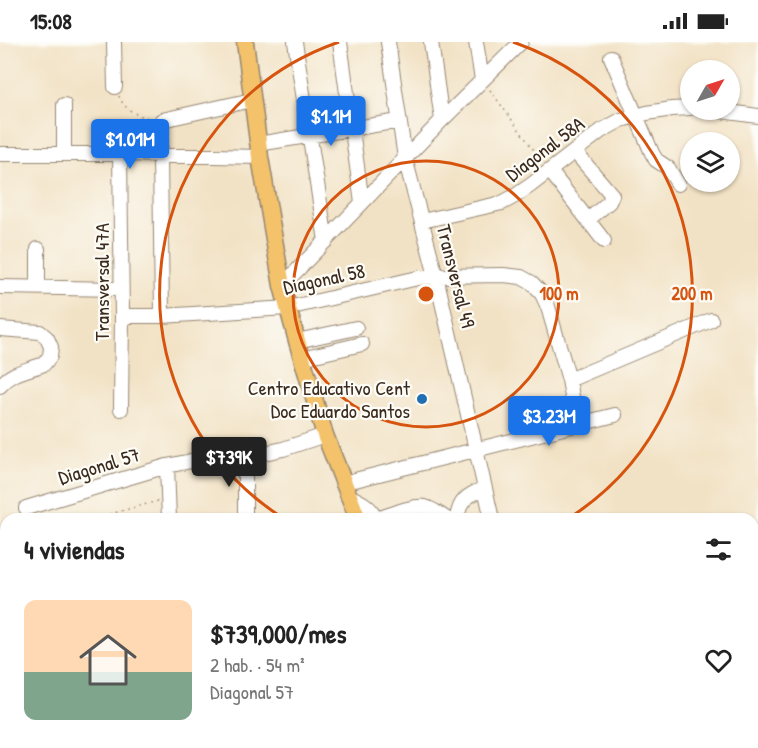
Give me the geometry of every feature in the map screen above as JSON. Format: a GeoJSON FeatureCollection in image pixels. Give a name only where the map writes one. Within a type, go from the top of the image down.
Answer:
{"type":"FeatureCollection","features":[{"type":"Feature","properties":{"kind":"main road"},"geometry":{"type":"LineString","coordinates":[[245,42],[259,151],[282,286],[325,435],[356,513]]}},
{"type":"Feature","properties":{"kind":"street"},"geometry":{"type":"LineString","coordinates":[[114,42],[115,87]]}},
{"type":"Feature","properties":{"kind":"street"},"geometry":{"type":"LineString","coordinates":[[295,42],[326,241]]}},
{"type":"Feature","properties":{"kind":"street"},"geometry":{"type":"LineString","coordinates":[[340,42],[362,203]]}},
{"type":"Feature","properties":{"kind":"street","name":"Transversal 49"},"geometry":{"type":"LineString","coordinates":[[388,42],[405,158],[436,276],[491,513]]}},
{"type":"Feature","properties":{"kind":"street"},"geometry":{"type":"LineString","coordinates":[[431,42],[442,120]]}},
{"type":"Feature","properties":{"kind":"street"},"geometry":{"type":"LineString","coordinates":[[476,42],[482,80]]}},
{"type":"Feature","properties":{"kind":"street","name":"Diagonal 58"},"geometry":{"type":"LineString","coordinates":[[282,286],[519,43]]}},
{"type":"Feature","properties":{"kind":"street"},"geometry":{"type":"LineString","coordinates":[[612,57],[656,160],[668,168],[678,184]]}},
{"type":"Feature","properties":{"kind":"street"},"geometry":{"type":"LineString","coordinates":[[162,316],[160,155],[162,120],[252,100]]}},
{"type":"Feature","properties":{"kind":"street"},"geometry":{"type":"LineString","coordinates":[[64,105],[64,154]]}},
{"type":"Feature","properties":{"kind":"street","name":"Diagonal 58A"},"geometry":{"type":"LineString","coordinates":[[422,220],[502,203],[550,171],[601,131],[621,120],[637,115],[680,109]]}},
{"type":"Feature","properties":{"kind":"street"},"geometry":{"type":"LineString","coordinates":[[740,114],[758,116]]}},
{"type":"Feature","properties":{"kind":"street"},"geometry":{"type":"LineString","coordinates":[[0,154],[160,155],[259,151],[309,135],[399,121]]}},
{"type":"Feature","properties":{"kind":"street"},"geometry":{"type":"LineString","coordinates":[[575,152],[612,195],[609,202],[588,220]]}},
{"type":"Feature","properties":{"kind":"street","name":"Transversal 47A"},"geometry":{"type":"LineString","coordinates":[[120,154],[114,193],[122,289],[121,409]]}},
{"type":"Feature","properties":{"kind":"street"},"geometry":{"type":"LineString","coordinates":[[550,171],[604,241]]}},
{"type":"Feature","properties":{"kind":"street"},"geometry":{"type":"LineString","coordinates":[[38,249],[38,287]]}},
{"type":"Feature","properties":{"kind":"street","name":"Diagonal 58"},"geometry":{"type":"LineString","coordinates":[[122,316],[162,316],[288,308],[418,278],[436,276],[521,277],[532,283],[542,294],[548,307],[569,380]]}},
{"type":"Feature","properties":{"kind":"street"},"geometry":{"type":"LineString","coordinates":[[0,287],[122,289]]}},
{"type":"Feature","properties":{"kind":"street"},"geometry":{"type":"LineString","coordinates":[[577,424],[569,380],[711,320]]}},
{"type":"Feature","properties":{"kind":"street"},"geometry":{"type":"LineString","coordinates":[[297,341],[356,328]]}},
{"type":"Feature","properties":{"kind":"street"},"geometry":{"type":"LineString","coordinates":[[0,329],[40,332],[47,338],[51,347],[50,356],[44,364],[18,372],[8,377],[0,386]]}},
{"type":"Feature","properties":{"kind":"street"},"geometry":{"type":"LineString","coordinates":[[302,358],[362,344]]}},
{"type":"Feature","properties":{"kind":"street"},"geometry":{"type":"LineString","coordinates":[[346,490],[476,449],[615,415]]}},
{"type":"Feature","properties":{"kind":"street","name":"Diagonal 57"},"geometry":{"type":"LineString","coordinates":[[26,508],[167,466],[196,460],[245,457],[283,449],[325,435]]}},
{"type":"Feature","properties":{"kind":"street"},"geometry":{"type":"LineString","coordinates":[[245,457],[245,513]]}},
{"type":"Feature","properties":{"kind":"street"},"geometry":{"type":"LineString","coordinates":[[167,466],[169,513]]}},
{"type":"Feature","properties":{"kind":"street"},"geometry":{"type":"LineString","coordinates":[[459,513],[462,503],[470,494],[485,488]]}},
{"type":"Feature","properties":{"kind":"street"},"geometry":{"type":"LineString","coordinates":[[346,490],[373,513]]}},
{"type":"Feature","properties":{"kind":"street"},"geometry":{"type":"LineString","coordinates":[[396,513],[415,507],[425,507],[438,513]]}},
{"type":"Feature","properties":{"kind":"path"},"geometry":{"type":"LineString","coordinates":[[482,80],[550,171]]}},
{"type":"Feature","properties":{"kind":"path"},"geometry":{"type":"LineString","coordinates":[[115,87],[121,102],[131,112],[162,120]]}},
{"type":"Feature","properties":{"kind":"path"},"geometry":{"type":"LineString","coordinates":[[113,513],[154,501],[168,500]]}},
{"type":"Feature","properties":{"kind":"place","name":"Centro Educativo Cent Doc Eduardo Santos"},"geometry":{"type":"Point","coordinates":[422,399]}}]}
